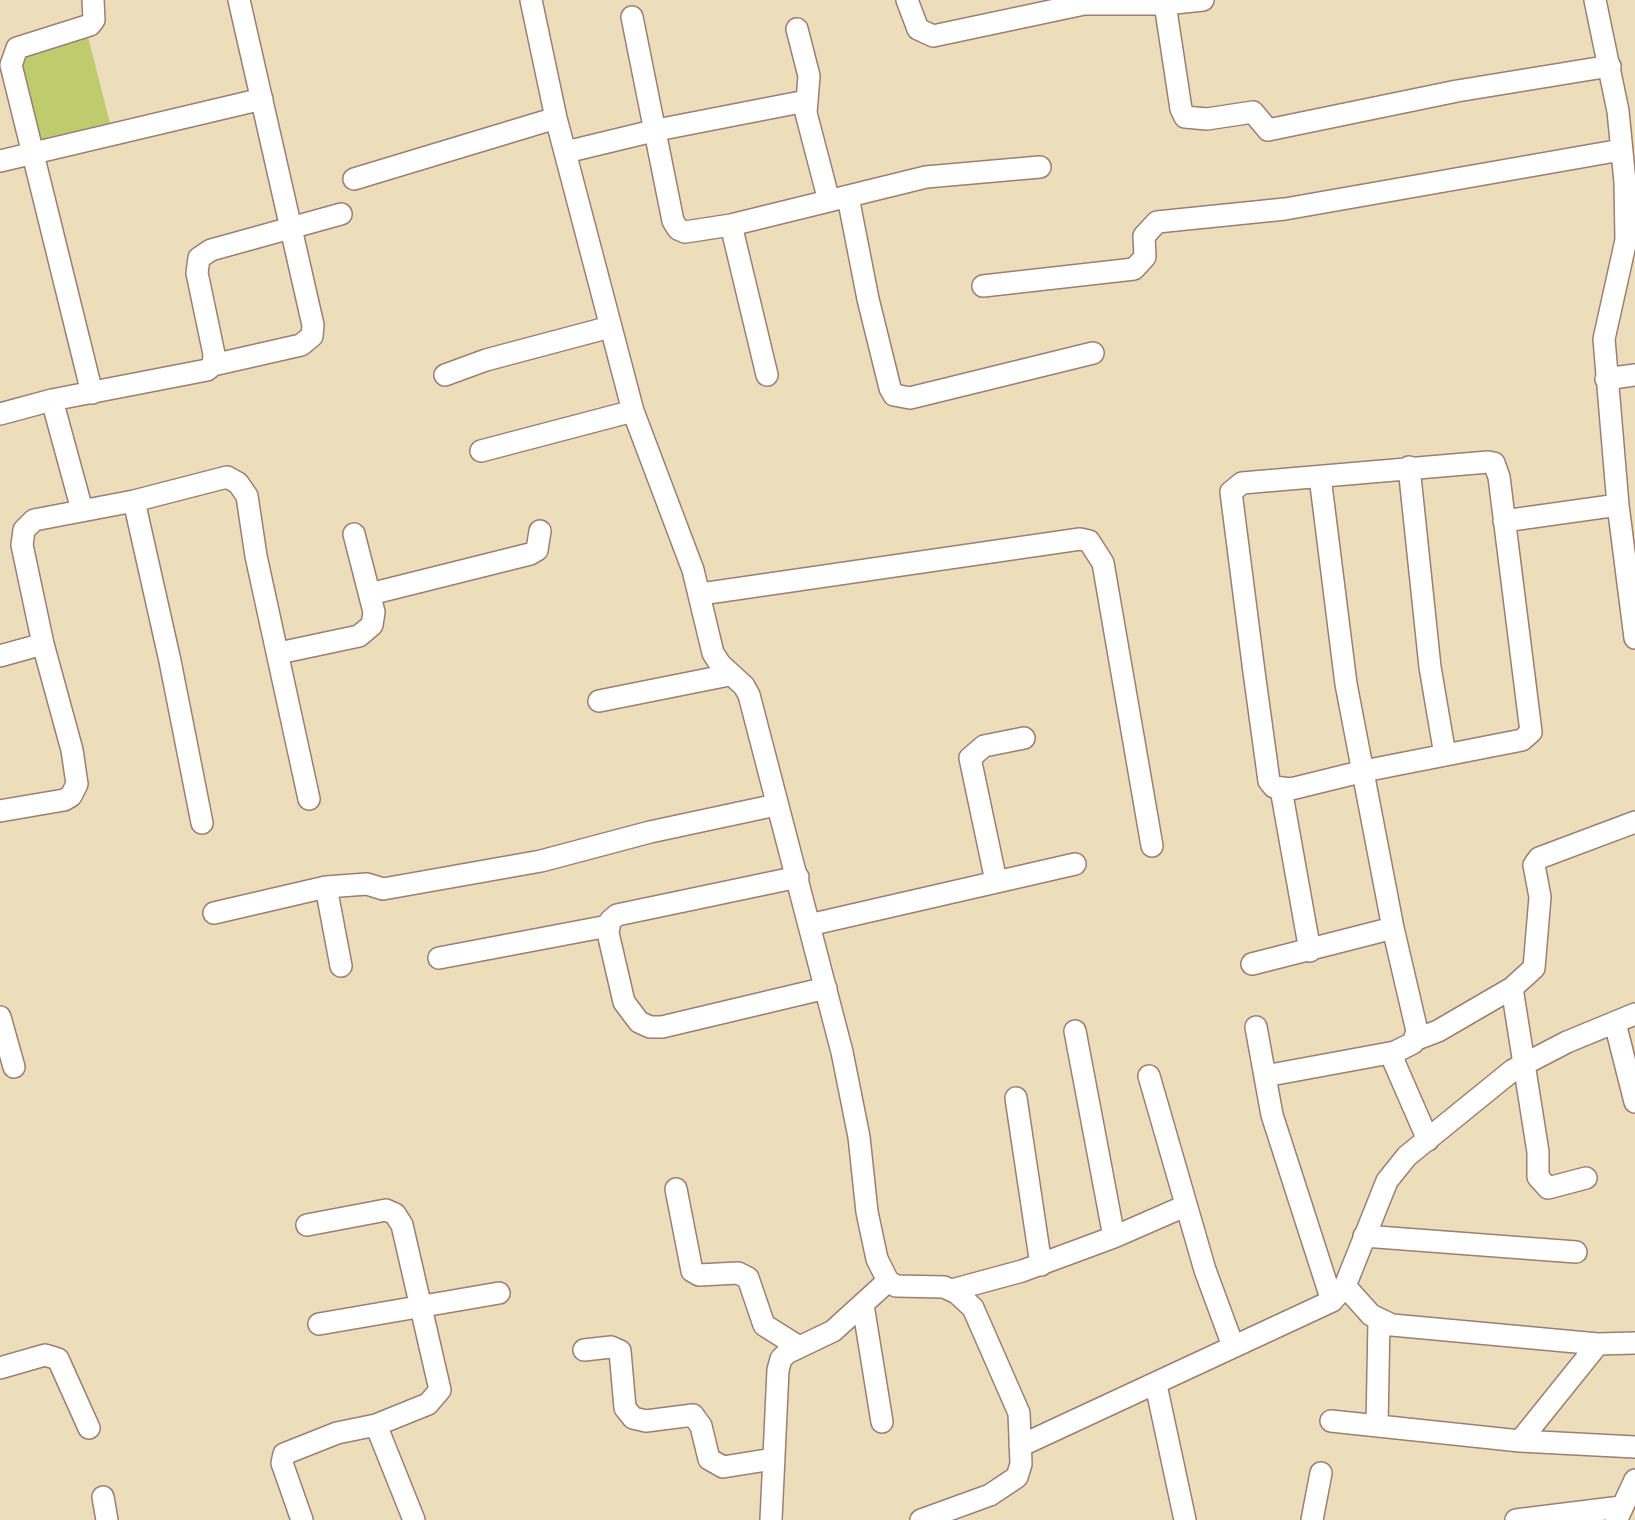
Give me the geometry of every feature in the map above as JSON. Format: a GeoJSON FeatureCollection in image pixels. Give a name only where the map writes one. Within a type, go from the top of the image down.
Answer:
{"type":"FeatureCollection","features":[{"type":"Feature","properties":{"kind":"street"},"geometry":{"type":"LineString","coordinates":[[92,393],[12,75],[13,54],[25,44],[90,26],[94,20],[93,0]]}},
{"type":"Feature","properties":{"kind":"street"},"geometry":{"type":"LineString","coordinates":[[0,414],[52,400],[199,373],[213,365],[289,348],[308,341],[312,336],[313,324],[239,0]]}},
{"type":"Feature","properties":{"kind":"street"},"geometry":{"type":"LineString","coordinates":[[531,0],[556,118],[632,411],[701,594],[713,653],[730,675],[744,686],[748,695],[826,988],[859,1137],[874,1251],[888,1281],[901,1287],[938,1287],[952,1290],[974,1308],[1019,1413],[1020,1472],[1013,1481],[990,1495],[921,1520]]}},
{"type":"Feature","properties":{"kind":"street"},"geometry":{"type":"LineString","coordinates":[[907,0],[918,29],[933,36],[1084,5],[1165,4],[1203,0]]}},
{"type":"Feature","properties":{"kind":"street"},"geometry":{"type":"LineString","coordinates":[[1595,0],[1610,66],[1622,150],[1630,181],[1626,240],[1604,339],[1618,505],[1635,638]]}},
{"type":"Feature","properties":{"kind":"street"},"geometry":{"type":"LineString","coordinates":[[1165,4],[1181,109],[1185,117],[1207,119],[1253,112],[1268,130],[1457,90],[1610,66]]}},
{"type":"Feature","properties":{"kind":"street"},"geometry":{"type":"LineString","coordinates":[[632,17],[657,130],[673,221],[678,229],[697,232],[953,173],[1040,167]]}},
{"type":"Feature","properties":{"kind":"street"},"geometry":{"type":"LineString","coordinates":[[797,29],[809,76],[806,102],[839,199],[894,395],[910,398],[1093,353]]}},
{"type":"Feature","properties":{"kind":"street"},"geometry":{"type":"LineString","coordinates":[[0,160],[262,99]]}},
{"type":"Feature","properties":{"kind":"street"},"geometry":{"type":"LineString","coordinates":[[566,152],[657,130],[806,102]]}},
{"type":"Feature","properties":{"kind":"street"},"geometry":{"type":"LineString","coordinates":[[354,179],[556,118]]}},
{"type":"Feature","properties":{"kind":"street"},"geometry":{"type":"LineString","coordinates":[[983,286],[1134,269],[1145,257],[1144,236],[1157,222],[1285,209],[1622,150]]}},
{"type":"Feature","properties":{"kind":"street"},"geometry":{"type":"LineString","coordinates":[[213,365],[214,354],[197,273],[199,258],[211,250],[341,214]]}},
{"type":"Feature","properties":{"kind":"street"},"geometry":{"type":"LineString","coordinates":[[731,225],[767,375]]}},
{"type":"Feature","properties":{"kind":"street"},"geometry":{"type":"LineString","coordinates":[[444,375],[486,360],[610,327]]}},
{"type":"Feature","properties":{"kind":"street"},"geometry":{"type":"LineString","coordinates":[[1606,379],[1635,375]]}},
{"type":"Feature","properties":{"kind":"street"},"geometry":{"type":"LineString","coordinates":[[52,400],[82,510]]}},
{"type":"Feature","properties":{"kind":"street"},"geometry":{"type":"LineString","coordinates":[[481,451],[632,411]]}},
{"type":"Feature","properties":{"kind":"street"},"geometry":{"type":"LineString","coordinates":[[1494,463],[1531,732],[1522,740],[1281,789],[1269,781],[1231,492],[1242,483],[1409,467],[1494,463]]}},
{"type":"Feature","properties":{"kind":"street"},"geometry":{"type":"LineString","coordinates":[[1409,467],[1428,654],[1445,755]]}},
{"type":"Feature","properties":{"kind":"street"},"geometry":{"type":"LineString","coordinates":[[0,811],[64,800],[75,791],[72,750],[43,644],[22,537],[34,520],[134,501],[227,477],[238,483],[247,496],[256,556],[309,799]]}},
{"type":"Feature","properties":{"kind":"street"},"geometry":{"type":"LineString","coordinates":[[1320,477],[1336,619],[1393,928],[1417,1038]]}},
{"type":"Feature","properties":{"kind":"street"},"geometry":{"type":"LineString","coordinates":[[134,501],[170,661],[202,823]]}},
{"type":"Feature","properties":{"kind":"street"},"geometry":{"type":"LineString","coordinates":[[1504,521],[1618,505]]}},
{"type":"Feature","properties":{"kind":"street"},"geometry":{"type":"LineString","coordinates":[[370,594],[530,554],[537,550],[540,531]]}},
{"type":"Feature","properties":{"kind":"street"},"geometry":{"type":"LineString","coordinates":[[279,653],[365,633],[374,619],[354,534]]}},
{"type":"Feature","properties":{"kind":"street"},"geometry":{"type":"LineString","coordinates":[[701,594],[1080,539],[1089,541],[1102,563],[1152,846]]}},
{"type":"Feature","properties":{"kind":"street"},"geometry":{"type":"LineString","coordinates":[[0,656],[43,644]]}},
{"type":"Feature","properties":{"kind":"street"},"geometry":{"type":"LineString","coordinates":[[599,701],[730,675]]}},
{"type":"Feature","properties":{"kind":"street"},"geometry":{"type":"LineString","coordinates":[[996,881],[970,758],[984,746],[1024,738]]}},
{"type":"Feature","properties":{"kind":"street"},"geometry":{"type":"LineString","coordinates":[[1281,789],[1310,951]]}},
{"type":"Feature","properties":{"kind":"street"},"geometry":{"type":"LineString","coordinates":[[214,913],[326,887],[367,884],[383,889],[541,861],[650,832],[776,805]]}},
{"type":"Feature","properties":{"kind":"street"},"geometry":{"type":"LineString","coordinates":[[1265,1076],[1395,1052],[1417,1038],[1438,1031],[1512,988],[1534,968],[1536,959],[1540,897],[1534,872],[1539,858],[1635,821]]}},
{"type":"Feature","properties":{"kind":"street"},"geometry":{"type":"LineString","coordinates":[[809,925],[1075,864]]}},
{"type":"Feature","properties":{"kind":"street"},"geometry":{"type":"LineString","coordinates":[[439,958],[608,926],[617,915],[629,910],[797,877]]}},
{"type":"Feature","properties":{"kind":"street"},"geometry":{"type":"LineString","coordinates":[[326,887],[341,966]]}},
{"type":"Feature","properties":{"kind":"street"},"geometry":{"type":"LineString","coordinates":[[608,926],[624,1002],[639,1022],[650,1027],[826,988]]}},
{"type":"Feature","properties":{"kind":"street"},"geometry":{"type":"LineString","coordinates":[[1252,964],[1393,928]]}},
{"type":"Feature","properties":{"kind":"street"},"geometry":{"type":"LineString","coordinates":[[1512,988],[1540,1182],[1553,1187],[1586,1178]]}},
{"type":"Feature","properties":{"kind":"street"},"geometry":{"type":"LineString","coordinates":[[1020,1446],[1156,1384],[1339,1293],[1394,1169],[1482,1093],[1522,1065],[1567,1042],[1635,1014]]}},
{"type":"Feature","properties":{"kind":"street"},"geometry":{"type":"LineString","coordinates":[[0,1017],[14,1067]]}},
{"type":"Feature","properties":{"kind":"street"},"geometry":{"type":"LineString","coordinates":[[1615,1023],[1635,1102]]}},
{"type":"Feature","properties":{"kind":"street"},"geometry":{"type":"LineString","coordinates":[[1256,1027],[1272,1115],[1339,1293],[1379,1321],[1392,1325],[1598,1344],[1635,1343]]}},
{"type":"Feature","properties":{"kind":"street"},"geometry":{"type":"LineString","coordinates":[[1075,1031],[1114,1237]]}},
{"type":"Feature","properties":{"kind":"street"},"geometry":{"type":"LineString","coordinates":[[1395,1052],[1396,1068],[1428,1140]]}},
{"type":"Feature","properties":{"kind":"street"},"geometry":{"type":"LineString","coordinates":[[1149,1076],[1185,1206],[1233,1346]]}},
{"type":"Feature","properties":{"kind":"street"},"geometry":{"type":"LineString","coordinates":[[1016,1098],[1041,1265]]}},
{"type":"Feature","properties":{"kind":"street"},"geometry":{"type":"LineString","coordinates":[[676,1189],[692,1271],[699,1275],[738,1273],[748,1278],[764,1325],[799,1347]]}},
{"type":"Feature","properties":{"kind":"street"},"geometry":{"type":"LineString","coordinates":[[952,1290],[1041,1265],[1185,1206]]}},
{"type":"Feature","properties":{"kind":"street"},"geometry":{"type":"LineString","coordinates":[[302,1520],[282,1463],[284,1454],[337,1433],[376,1425],[428,1404],[438,1396],[440,1384],[402,1225],[395,1214],[386,1210],[307,1225]]}},
{"type":"Feature","properties":{"kind":"street"},"geometry":{"type":"LineString","coordinates":[[1364,1236],[1576,1252]]}},
{"type":"Feature","properties":{"kind":"street"},"geometry":{"type":"LineString","coordinates":[[771,1520],[778,1370],[784,1356],[833,1331],[888,1281]]}},
{"type":"Feature","properties":{"kind":"street"},"geometry":{"type":"LineString","coordinates":[[318,1324],[499,1293]]}},
{"type":"Feature","properties":{"kind":"street"},"geometry":{"type":"LineString","coordinates":[[863,1304],[882,1422]]}},
{"type":"Feature","properties":{"kind":"street"},"geometry":{"type":"LineString","coordinates":[[1377,1426],[1379,1321]]}},
{"type":"Feature","properties":{"kind":"street"},"geometry":{"type":"LineString","coordinates":[[1521,1441],[1598,1344]]}},
{"type":"Feature","properties":{"kind":"street"},"geometry":{"type":"LineString","coordinates":[[584,1350],[611,1347],[620,1351],[625,1408],[633,1418],[646,1421],[693,1415],[701,1426],[709,1459],[723,1467],[774,1460]]}},
{"type":"Feature","properties":{"kind":"street"},"geometry":{"type":"LineString","coordinates":[[0,1368],[53,1356],[61,1362],[89,1428]]}},
{"type":"Feature","properties":{"kind":"street"},"geometry":{"type":"LineString","coordinates":[[1156,1384],[1180,1519]]}},
{"type":"Feature","properties":{"kind":"street"},"geometry":{"type":"LineString","coordinates":[[1331,1421],[1521,1441],[1635,1447]]}},
{"type":"Feature","properties":{"kind":"street"},"geometry":{"type":"LineString","coordinates":[[376,1425],[414,1520]]}},
{"type":"Feature","properties":{"kind":"street"},"geometry":{"type":"LineString","coordinates":[[1312,1520],[1321,1473]]}},
{"type":"Feature","properties":{"kind":"street"},"geometry":{"type":"LineString","coordinates":[[1516,1520],[1619,1513],[1635,1480]]}},
{"type":"Feature","properties":{"kind":"street"},"geometry":{"type":"LineString","coordinates":[[103,1497],[107,1520]]}},
{"type":"Feature","properties":{"kind":"green space"},"geometry":{"type":"Polygon","coordinates":[[[88,37],[110,123],[38,141],[18,52],[88,37]]]}}]}
